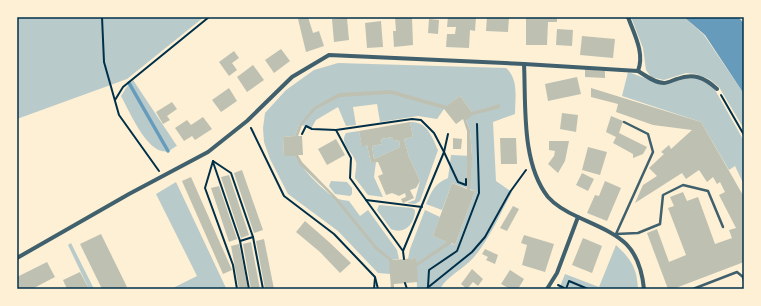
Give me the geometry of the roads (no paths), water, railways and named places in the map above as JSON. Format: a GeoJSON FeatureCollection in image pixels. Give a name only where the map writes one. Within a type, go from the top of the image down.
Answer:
{"type":"FeatureCollection","features":[{"type":"Feature","properties":{"kind":"street"},"geometry":{"type":"LineString","coordinates":[[628,17],[639,48],[640,66],[638,71]]}},
{"type":"Feature","properties":{"kind":"street"},"geometry":{"type":"LineString","coordinates":[[17,258],[208,152],[247,121],[292,77],[330,55],[638,71],[650,79],[664,83],[687,76],[696,76],[708,81],[717,89]]}},
{"type":"Feature","properties":{"kind":"street"},"geometry":{"type":"LineString","coordinates":[[524,64],[528,142],[532,162],[538,179],[548,196],[562,209],[616,234],[633,252],[643,275],[644,289]]}},
{"type":"Feature","properties":{"kind":"street"},"geometry":{"type":"LineString","coordinates":[[547,289],[557,273],[578,217]]}},
{"type":"Feature","properties":{"kind":"lane"},"geometry":{"type":"LineString","coordinates":[[624,122],[648,134],[653,152],[616,234],[638,233],[660,224],[663,194],[683,185],[708,191],[723,227]]}},
{"type":"Feature","properties":{"kind":"lane"},"geometry":{"type":"LineString","coordinates":[[693,289],[737,272],[743,277],[744,281]]}},
{"type":"Feature","properties":{"kind":"water"},"geometry":{"type":"Polygon","coordinates":[[[684,17],[738,17],[744,23],[744,94],[705,35],[684,17]]]}},
{"type":"Feature","properties":{"kind":"waterway"},"geometry":{"type":"LineString","coordinates":[[129,83],[168,151]]}}]}
